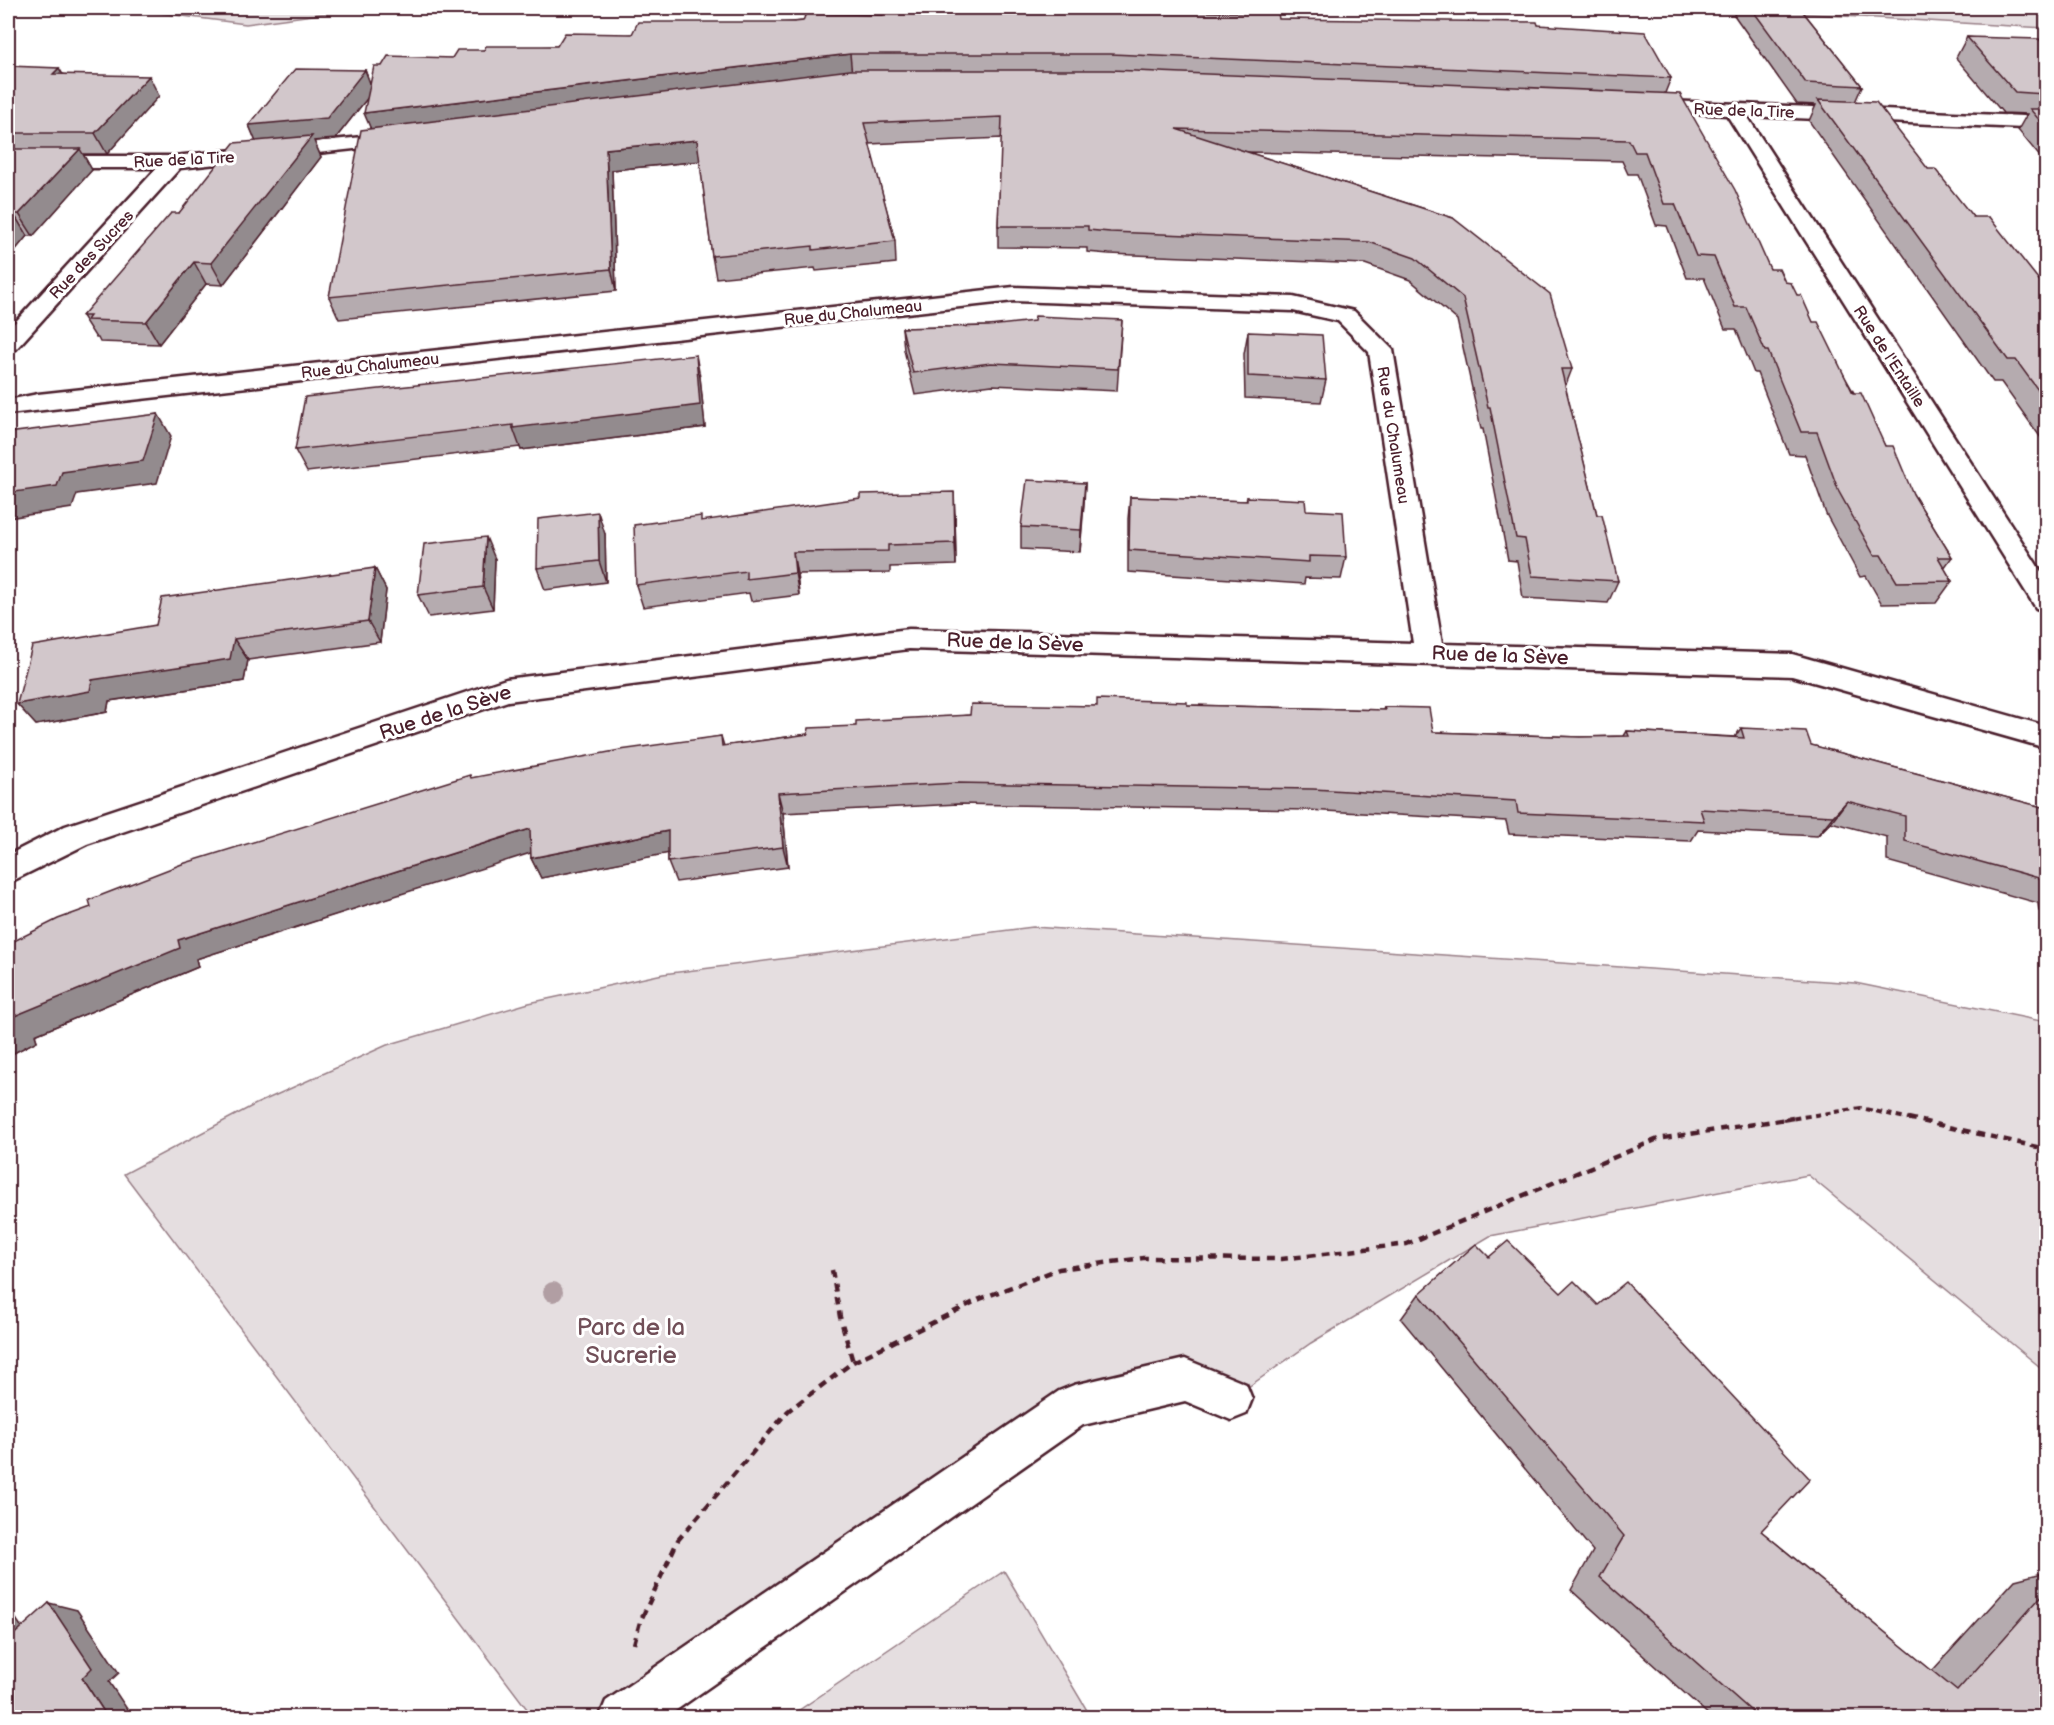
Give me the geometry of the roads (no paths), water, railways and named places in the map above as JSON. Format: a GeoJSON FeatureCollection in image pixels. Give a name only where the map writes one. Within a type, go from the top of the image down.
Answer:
{"type":"FeatureCollection","features":[{"type":"Feature","properties":{"kind":"street","name":"Rue de la Tire"},"geometry":{"type":"LineString","coordinates":[[1625,105],[2046,123]]}},
{"type":"Feature","properties":{"kind":"street","name":"Rue de l'Entaille"},"geometry":{"type":"LineString","coordinates":[[1733,110],[2046,601]]}},
{"type":"Feature","properties":{"kind":"street","name":"Rue de la Tire"},"geometry":{"type":"LineString","coordinates":[[8,162],[174,162],[419,137]]}},
{"type":"Feature","properties":{"kind":"street","name":"Rue des Sucres"},"geometry":{"type":"LineString","coordinates":[[8,344],[174,162]]}},
{"type":"Feature","properties":{"kind":"street","name":"Rue du Chalumeau"},"geometry":{"type":"LineString","coordinates":[[8,408],[50,400],[1014,294],[1293,304],[1346,316],[1381,350],[1429,653]]}},
{"type":"Feature","properties":{"kind":"street","name":"Rue de la Sève"},"geometry":{"type":"LineString","coordinates":[[8,870],[76,835],[506,690],[909,639],[1792,665],[2046,737]]}},
{"type":"Feature","properties":{"kind":"street"},"geometry":{"type":"LineString","coordinates":[[623,1718],[1074,1406],[1185,1380],[1231,1399]]}},
{"type":"Feature","properties":{"kind":"park label","name":"Parc de la Sucrerie"},"geometry":{"type":"Point","coordinates":[631,1341]}}]}
